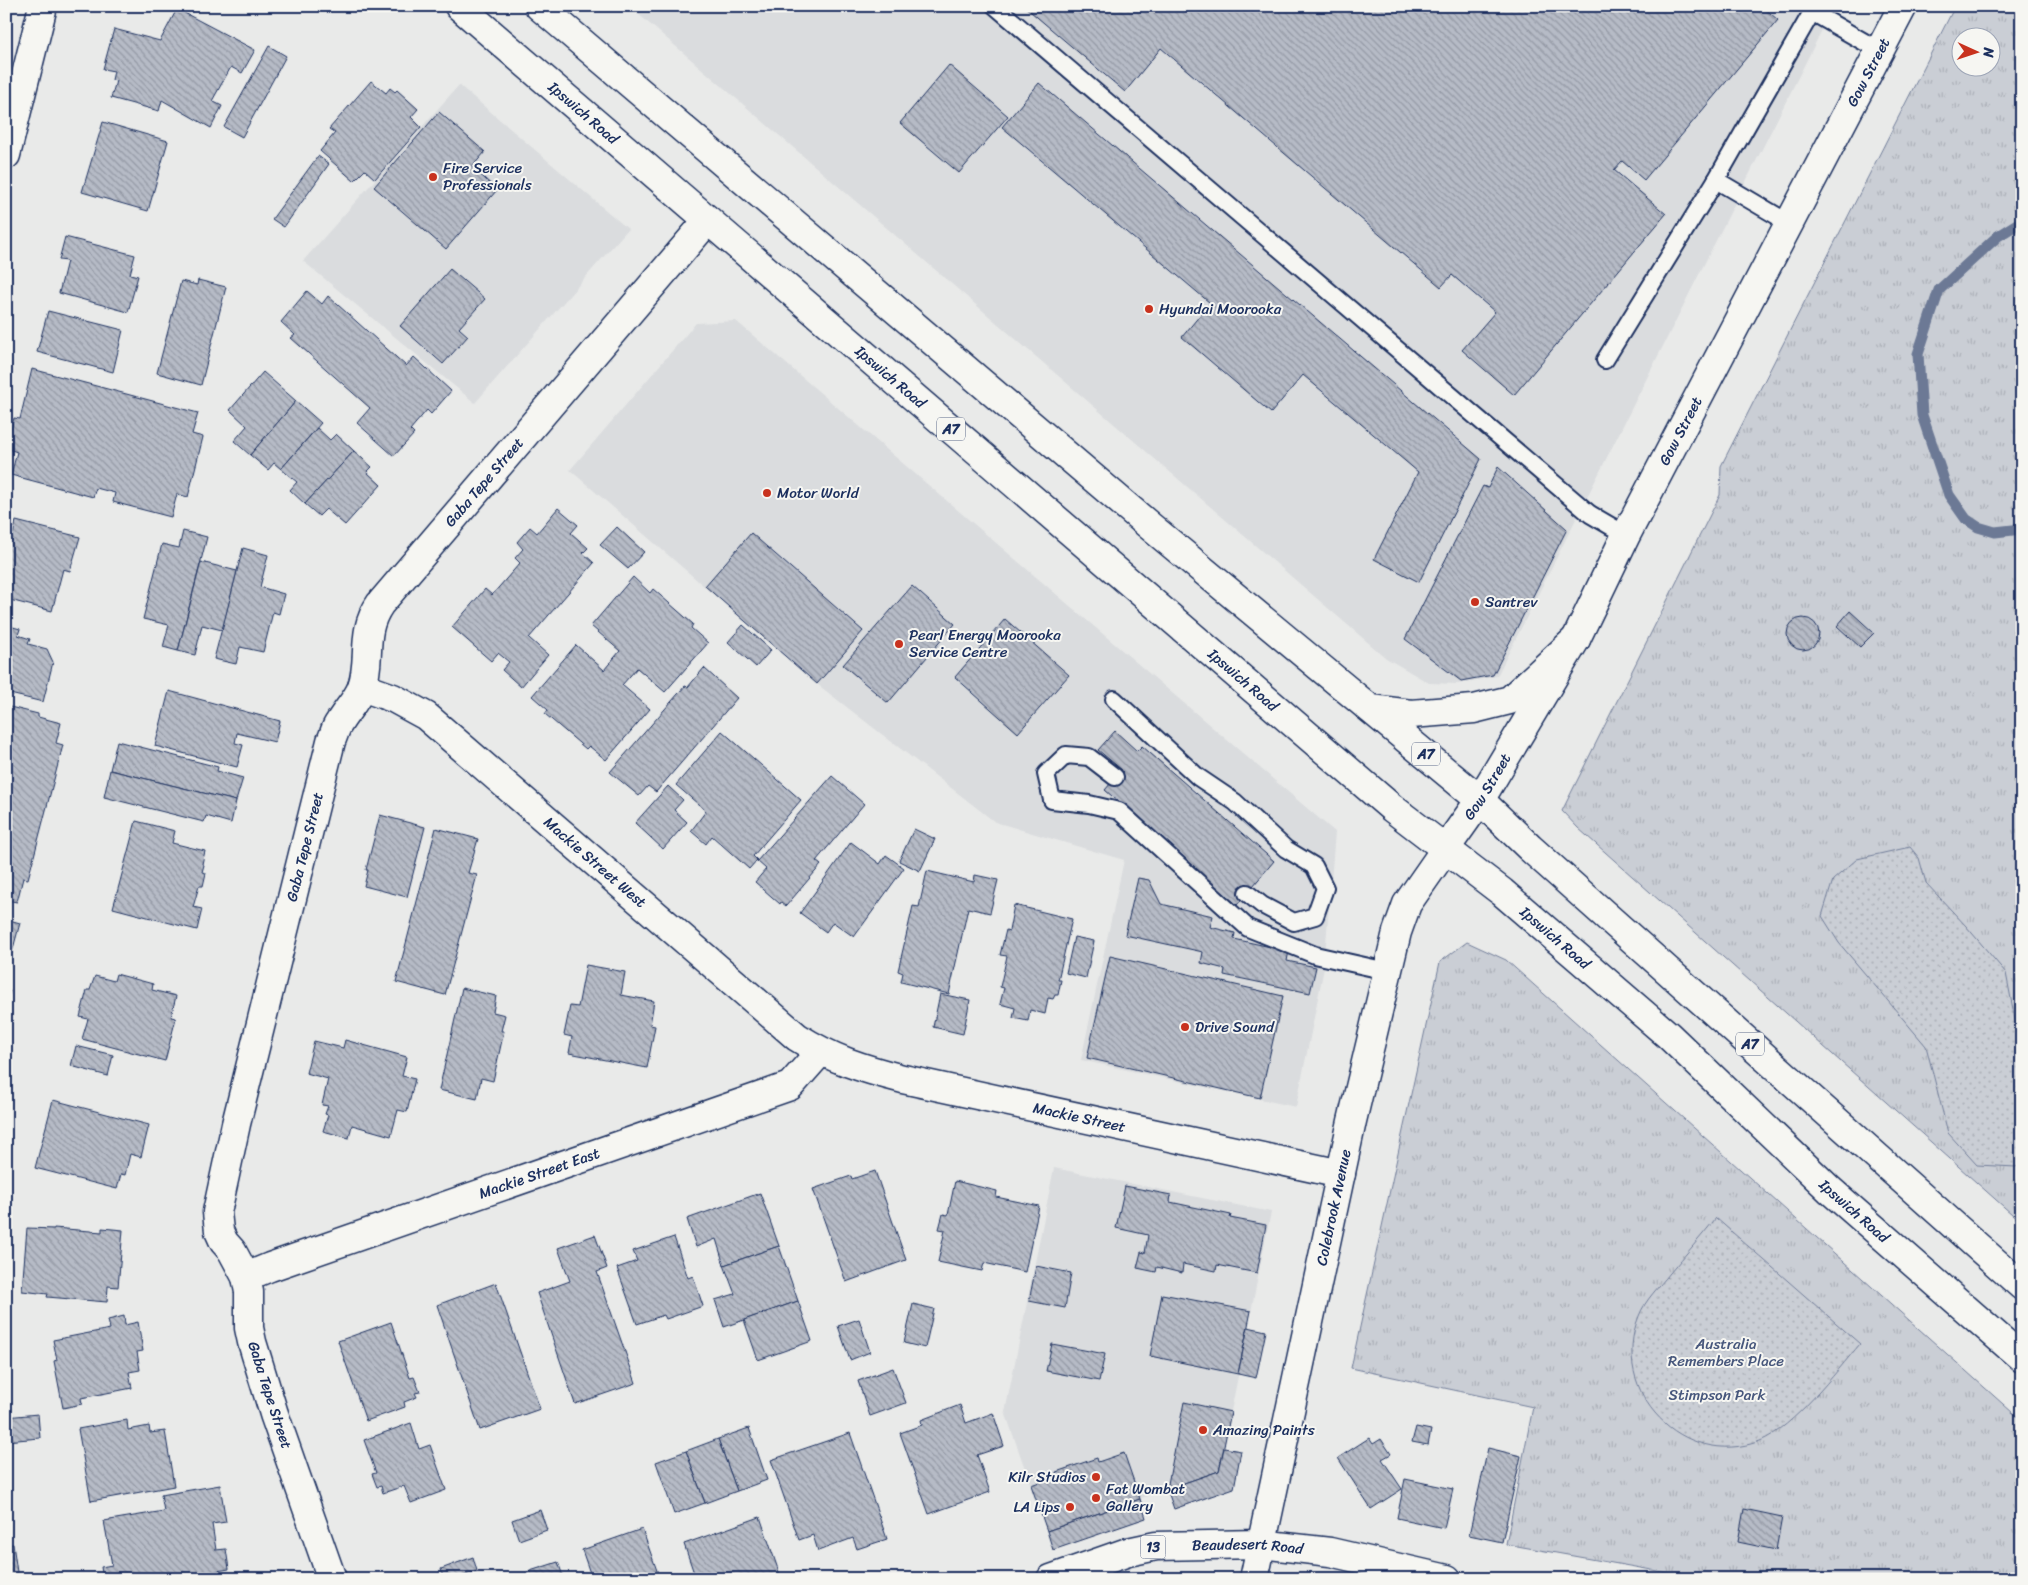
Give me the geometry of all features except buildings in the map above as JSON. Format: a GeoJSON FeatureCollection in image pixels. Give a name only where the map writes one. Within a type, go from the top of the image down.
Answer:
{"type":"FeatureCollection","features":[{"type":"Feature","properties":{"kind":"main road"},"geometry":{"type":"LineString","coordinates":[[6,155],[43,6]]}},
{"type":"Feature","properties":{"kind":"main road","name":"Ipswich Road"},"geometry":{"type":"LineString","coordinates":[[459,6],[1377,795],[1513,901],[1668,1035],[1830,1190],[2022,1358]]}},
{"type":"Feature","properties":{"kind":"main road","name":"A7"},"geometry":{"type":"LineString","coordinates":[[539,6],[1151,527],[1480,800],[1544,861],[2022,1286]]}},
{"type":"Feature","properties":{"kind":"main road","name":"Gow Street"},"geometry":{"type":"LineString","coordinates":[[1446,848],[1480,800],[1576,639],[1626,535],[1903,6]]}},
{"type":"Feature","properties":{"kind":"main road","name":"Gaba Tepe Street"},"geometry":{"type":"LineString","coordinates":[[332,1579],[274,1414],[252,1342],[249,1328],[249,1292],[246,1277],[238,1259],[224,1242],[219,1231],[217,1212],[331,740],[338,724],[362,687],[366,668],[369,627],[380,604],[708,220]]}},
{"type":"Feature","properties":{"kind":"main road"},"geometry":{"type":"LineString","coordinates":[[1371,709],[1411,714],[1474,709],[1510,700],[1576,639]]}},
{"type":"Feature","properties":{"kind":"main road","name":"Mackie Street West"},"geometry":{"type":"LineString","coordinates":[[362,687],[393,698],[426,716],[797,1037],[820,1052]]}},
{"type":"Feature","properties":{"kind":"main road","name":"Colebrook Avenue"},"geometry":{"type":"LineString","coordinates":[[1254,1579],[1341,1174],[1396,932],[1407,904],[1446,848]]}},
{"type":"Feature","properties":{"kind":"main road","name":"Mackie Street"},"geometry":{"type":"LineString","coordinates":[[820,1052],[856,1067],[903,1079],[1341,1174]]}},
{"type":"Feature","properties":{"kind":"main road","name":"Mackie Street East"},"geometry":{"type":"LineString","coordinates":[[246,1277],[790,1086],[820,1052]]}},
{"type":"Feature","properties":{"kind":"main road","name":"Beaudesert Road"},"geometry":{"type":"LineString","coordinates":[[1051,1579],[1128,1552],[1156,1546],[1260,1544],[1330,1552],[1447,1579]]}},
{"type":"Feature","properties":{"kind":"lane"},"geometry":{"type":"LineString","coordinates":[[995,6],[1590,514],[1626,535]]}},
{"type":"Feature","properties":{"kind":"lane"},"geometry":{"type":"LineString","coordinates":[[1605,360],[1716,180],[1812,9],[1880,51]]}},
{"type":"Feature","properties":{"kind":"lane"},"geometry":{"type":"LineString","coordinates":[[1716,180],[1789,223]]}},
{"type":"Feature","properties":{"kind":"lane"},"geometry":{"type":"LineString","coordinates":[[1114,699],[1198,777],[1235,802],[1286,849],[1314,866],[1325,888],[1315,916],[1294,922],[1262,905],[1247,893]]}},
{"type":"Feature","properties":{"kind":"lane"},"geometry":{"type":"LineString","coordinates":[[1115,777],[1089,757],[1066,755],[1046,774],[1052,800],[1088,804],[1119,812],[1248,928],[1315,955],[1387,971]]}},
{"type":"Feature","properties":{"kind":"shaded area"},"geometry":{"type":"Polygon","coordinates":[[[629,6],[1834,6],[1497,676],[1458,684],[1429,683],[1386,658],[629,6]]]}},
{"type":"Feature","properties":{"kind":"shaded area"},"geometry":{"type":"Polygon","coordinates":[[[459,85],[628,229],[475,403],[303,261],[459,85]]]}},
{"type":"Feature","properties":{"kind":"shaded area"},"geometry":{"type":"Polygon","coordinates":[[[736,321],[1335,832],[1324,968],[1296,1107],[1081,1060],[1124,860],[995,822],[817,684],[570,470],[696,323],[736,321]]]}},
{"type":"Feature","properties":{"kind":"shaded area"},"geometry":{"type":"Polygon","coordinates":[[[1054,1168],[1271,1212],[1219,1471],[1047,1531],[1005,1412],[1054,1168]]]}},
{"type":"Feature","properties":{"kind":"green space"},"geometry":{"type":"Polygon","coordinates":[[[1955,6],[2022,6],[2022,1223],[1578,828],[1562,811],[1720,495],[1721,466],[1955,6]]]}},
{"type":"Feature","properties":{"kind":"green space"},"geometry":{"type":"Polygon","coordinates":[[[1910,847],[1919,858],[1926,883],[2006,973],[2016,1025],[2022,1034],[2022,1163],[2016,1167],[1977,1165],[1948,1133],[1926,1046],[1839,943],[1822,916],[1833,880],[1857,859],[1910,847]]]}},
{"type":"Feature","properties":{"kind":"green space","name":"Stimpson Park"},"geometry":{"type":"Polygon","coordinates":[[[1467,942],[1506,960],[2022,1421],[2022,1579],[1702,1579],[1506,1544],[1533,1407],[1351,1368],[1440,962],[1467,942]]]}},
{"type":"Feature","properties":{"kind":"green space","name":"Australia Remembers Place"},"geometry":{"type":"Polygon","coordinates":[[[1716,1218],[1860,1344],[1826,1384],[1786,1424],[1760,1441],[1732,1447],[1705,1444],[1680,1434],[1659,1418],[1644,1397],[1634,1372],[1632,1344],[1639,1316],[1645,1304],[1716,1218]]]}},
{"type":"Feature","properties":{"kind":"waterway"},"geometry":{"type":"LineString","coordinates":[[2022,221],[1998,236],[1939,290],[1918,354],[1922,415],[1949,495],[1966,519],[1978,527],[1995,532],[2022,529]]}},
{"type":"Feature","properties":{"kind":"place","name":"Fire Service Professionals"},"geometry":{"type":"Point","coordinates":[433,177]}},
{"type":"Feature","properties":{"kind":"place","name":"Hyundai Moorooka"},"geometry":{"type":"Point","coordinates":[1149,309]}},
{"type":"Feature","properties":{"kind":"place","name":"Motor World"},"geometry":{"type":"Point","coordinates":[767,493]}},
{"type":"Feature","properties":{"kind":"place","name":"Santrev"},"geometry":{"type":"Point","coordinates":[1475,602]}},
{"type":"Feature","properties":{"kind":"place","name":"Pearl Energy Moorooka Service Centre"},"geometry":{"type":"Point","coordinates":[899,644]}},
{"type":"Feature","properties":{"kind":"place","name":"Drive Sound"},"geometry":{"type":"Point","coordinates":[1185,1027]}},
{"type":"Feature","properties":{"kind":"place","name":"Amazing Paints"},"geometry":{"type":"Point","coordinates":[1203,1430]}},
{"type":"Feature","properties":{"kind":"place","name":"Kilr Studios"},"geometry":{"type":"Point","coordinates":[1096,1477]}},
{"type":"Feature","properties":{"kind":"place","name":"Fat Wombat Gallery"},"geometry":{"type":"Point","coordinates":[1096,1498]}},
{"type":"Feature","properties":{"kind":"place","name":"LA Lips"},"geometry":{"type":"Point","coordinates":[1070,1507]}}]}
